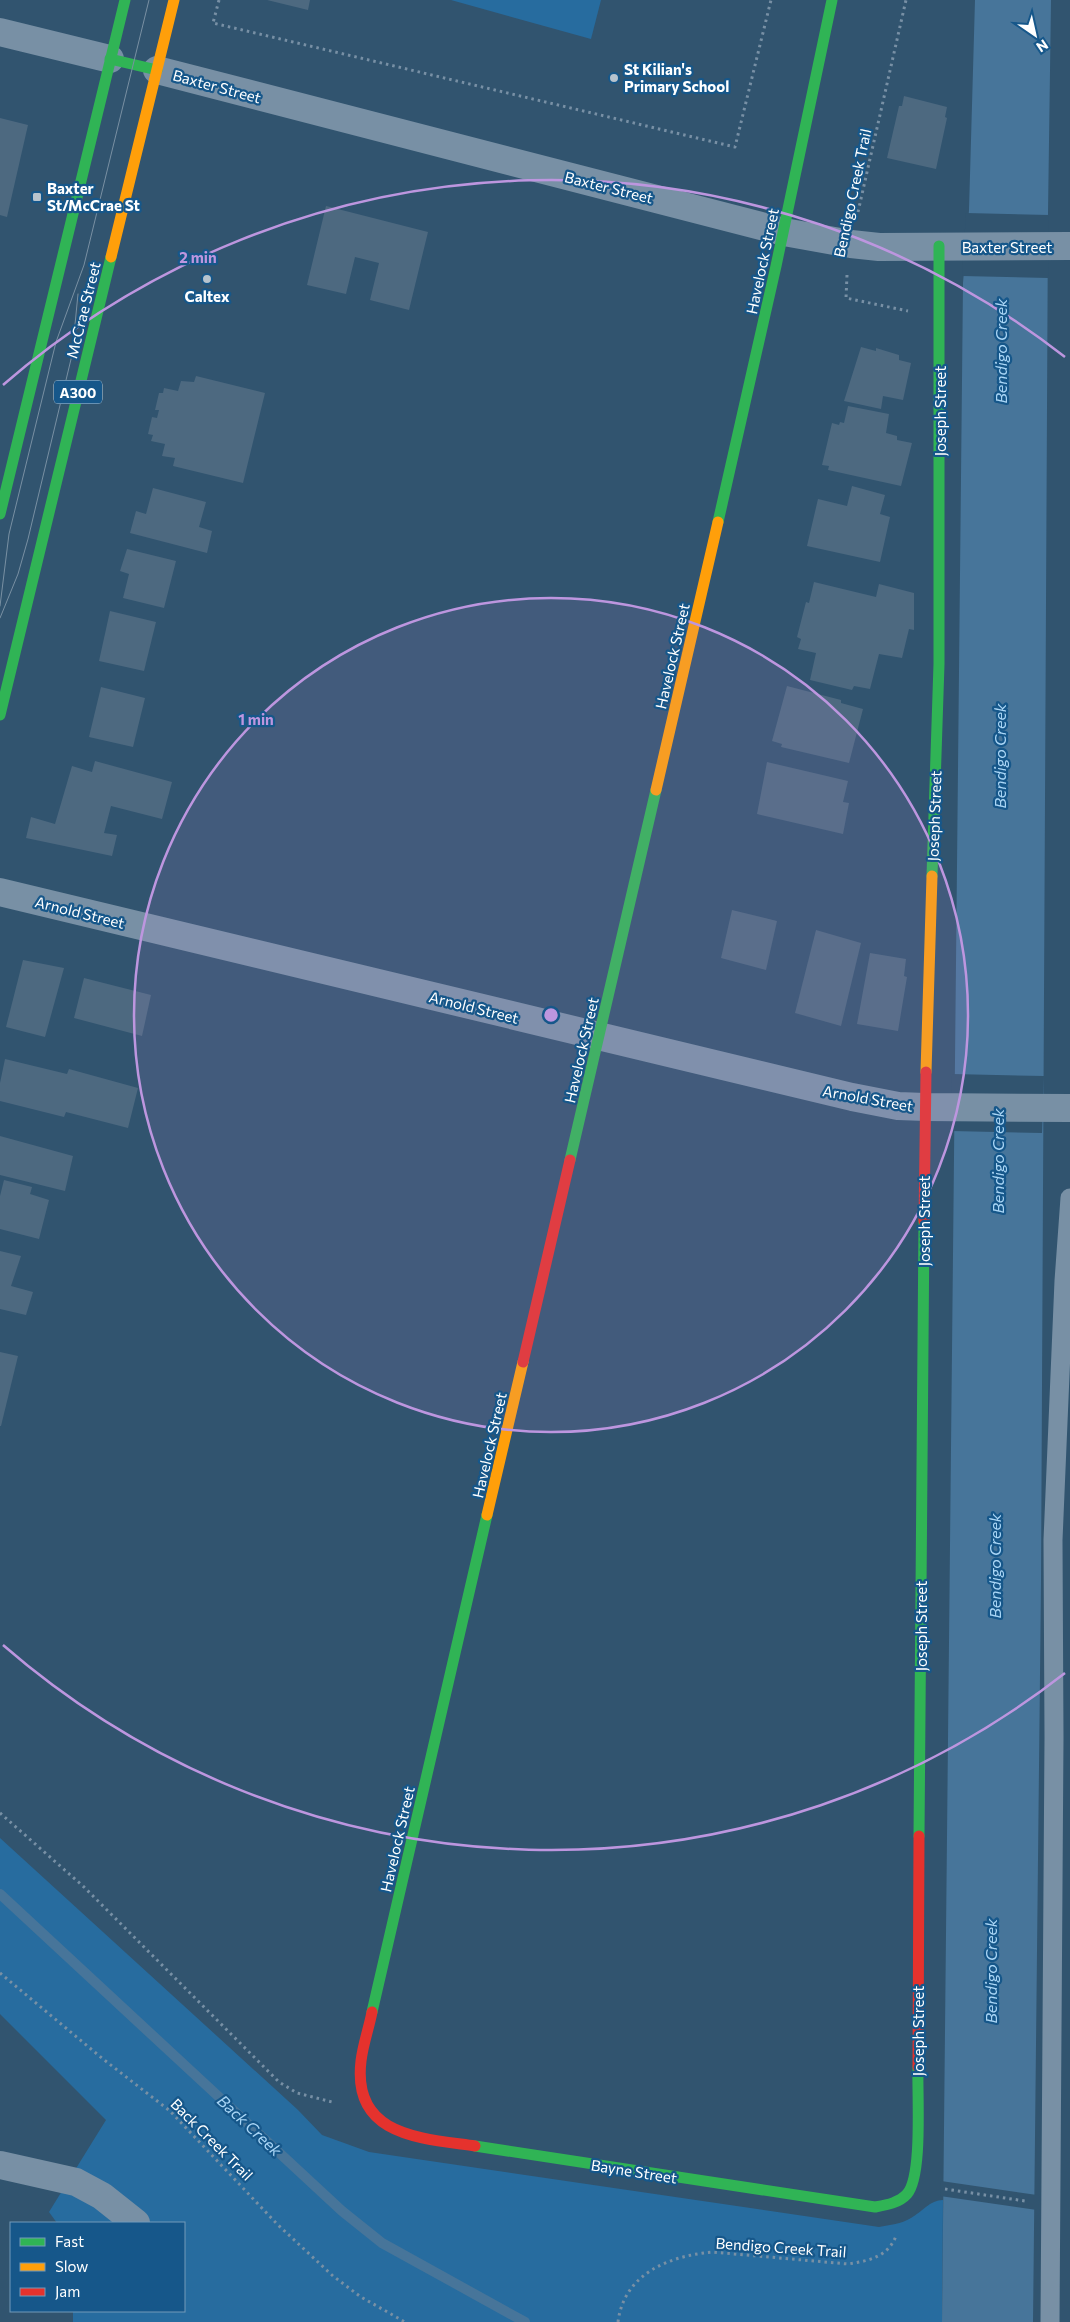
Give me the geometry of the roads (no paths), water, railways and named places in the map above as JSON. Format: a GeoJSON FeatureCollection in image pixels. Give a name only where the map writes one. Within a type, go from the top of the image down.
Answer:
{"type":"FeatureCollection","features":[{"type":"Feature","properties":{"kind":"main road","name":"A300"},"geometry":{"type":"LineString","coordinates":[[0,514],[125,0]]}},
{"type":"Feature","properties":{"kind":"main road","name":"McCrae Street"},"geometry":{"type":"LineString","coordinates":[[0,715],[174,0]]}},
{"type":"Feature","properties":{"kind":"main road","name":"Havelock Street"},"geometry":{"type":"LineString","coordinates":[[366,2106],[360,2077],[360,2061],[599,1037],[784,232],[816,63],[832,0]]}},
{"type":"Feature","properties":{"kind":"main road"},"geometry":{"type":"LineString","coordinates":[[110,59],[157,70]]}},
{"type":"Feature","properties":{"kind":"main road","name":"Joseph Street"},"geometry":{"type":"LineString","coordinates":[[905,2196],[915,2182],[917,2158],[939,664],[940,316],[951,247]]}},
{"type":"Feature","properties":{"kind":"main road","name":"Bayne Street"},"geometry":{"type":"LineString","coordinates":[[366,2106],[377,2122],[397,2132],[422,2138],[875,2208],[892,2204],[905,2196]]}},
{"type":"Feature","properties":{"kind":"street"},"geometry":{"type":"LineString","coordinates":[[0,32],[110,59]]}},
{"type":"Feature","properties":{"kind":"street","name":"Baxter Street"},"geometry":{"type":"LineString","coordinates":[[157,70],[784,232],[879,247],[1059,246]]}},
{"type":"Feature","properties":{"kind":"street","name":"Arnold Street"},"geometry":{"type":"LineString","coordinates":[[0,892],[852,1097],[898,1106],[1070,1108]]}},
{"type":"Feature","properties":{"kind":"street"},"geometry":{"type":"LineString","coordinates":[[0,2165],[76,2182],[102,2196],[135,2222]]}},
{"type":"Feature","properties":{"kind":"lane"},"geometry":{"type":"LineString","coordinates":[[1050,2322],[1054,1738],[1053,1540],[1064,1281],[1070,1198]]}},
{"type":"Feature","properties":{"kind":"water","name":"Bendigo Creek"},"geometry":{"type":"Polygon","coordinates":[[[975,0],[1051,0],[1048,213],[1041,1582],[1033,2322],[942,2322],[963,283],[969,210],[975,0]]]}},
{"type":"Feature","properties":{"kind":"waterway","name":"Back Creek"},"geometry":{"type":"LineString","coordinates":[[0,1894],[342,2211],[382,2243],[525,2322]]}},
{"type":"Feature","properties":{"kind":"tram line"},"geometry":{"type":"LineString","coordinates":[[0,606],[9,534],[56,342],[84,265],[149,0]]}},
{"type":"Feature","properties":{"kind":"tram line"},"geometry":{"type":"LineString","coordinates":[[0,618],[18,574],[28,539],[72,355],[78,294]]}},
{"type":"Feature","properties":{"kind":"place","name":"St Kilian's Primary School"},"geometry":{"type":"Point","coordinates":[614,78]}},
{"type":"Feature","properties":{"kind":"place","name":"Baxter St/McCrae St"},"geometry":{"type":"Point","coordinates":[37,197]}},
{"type":"Feature","properties":{"kind":"place","name":"Caltex"},"geometry":{"type":"Point","coordinates":[207,279]}}]}
